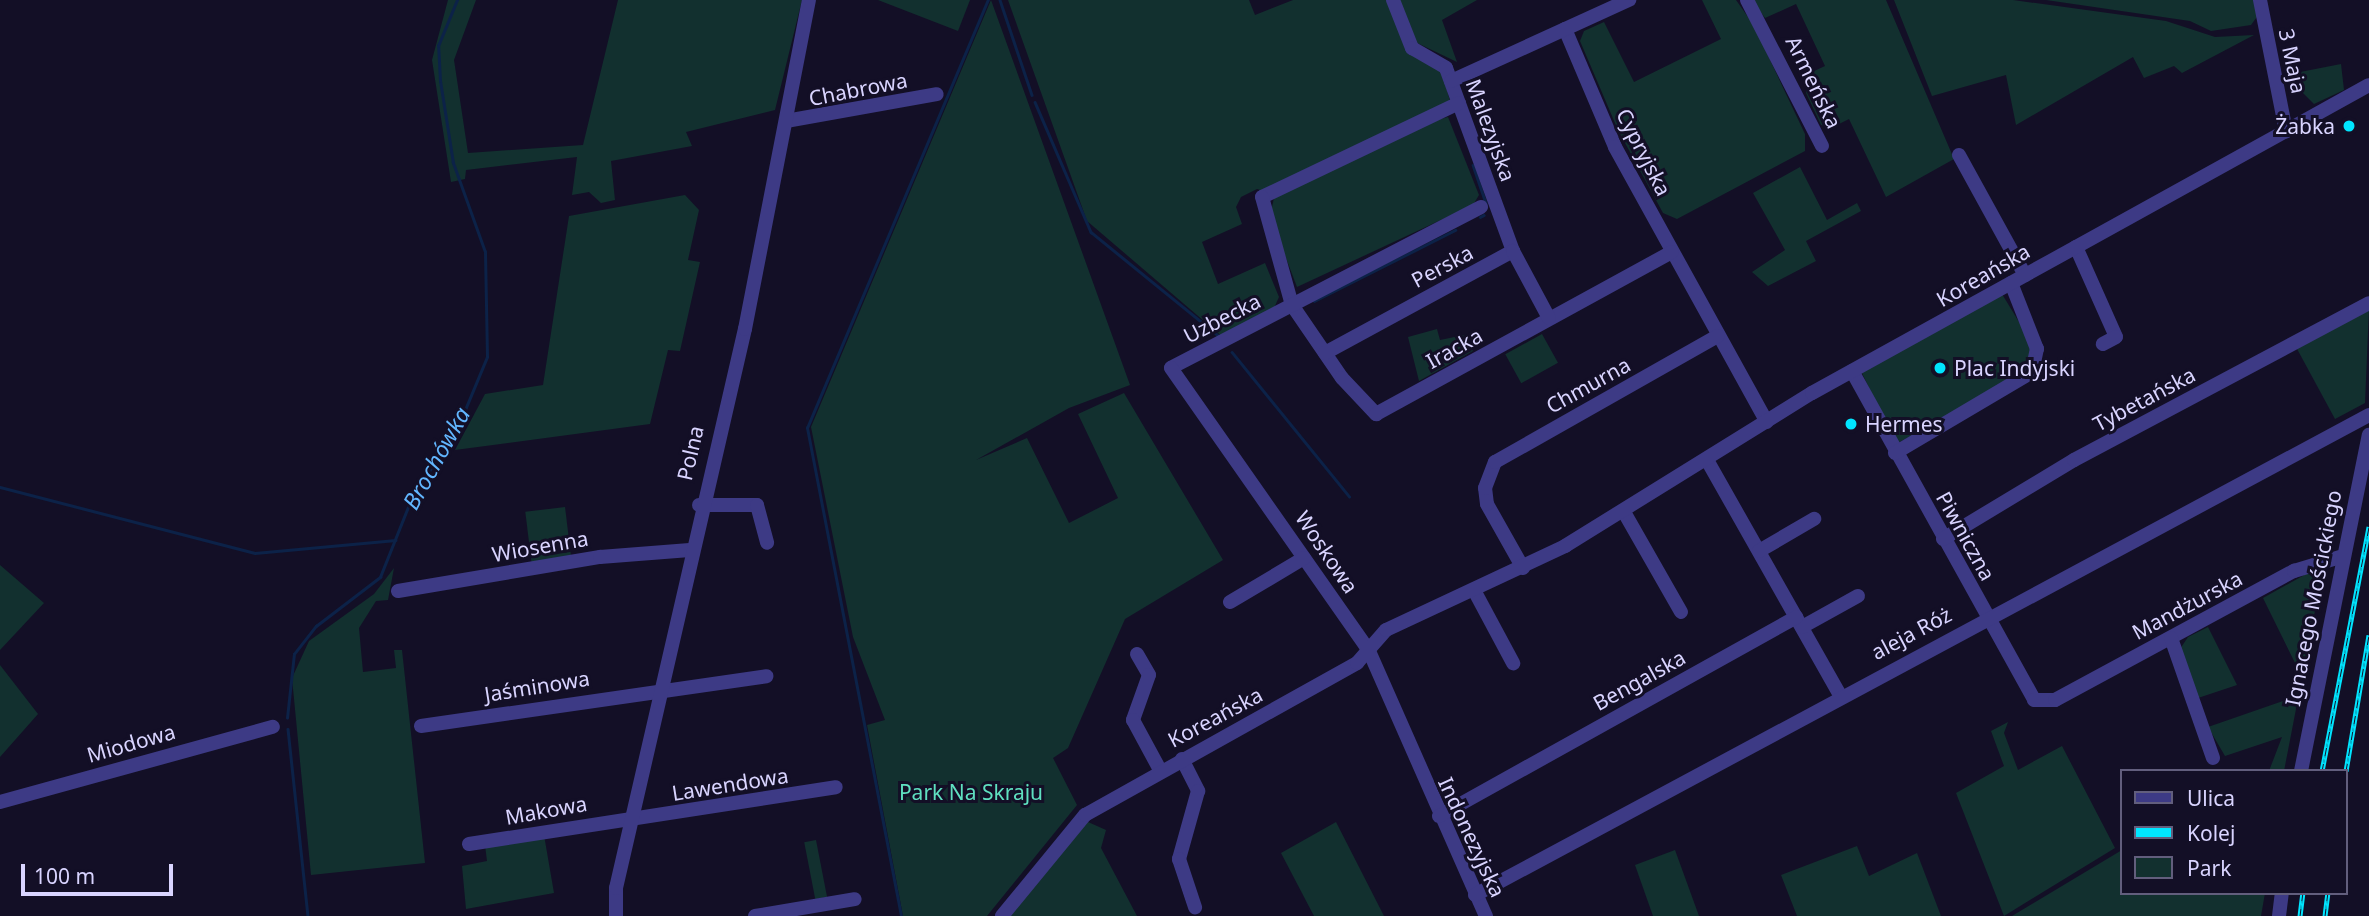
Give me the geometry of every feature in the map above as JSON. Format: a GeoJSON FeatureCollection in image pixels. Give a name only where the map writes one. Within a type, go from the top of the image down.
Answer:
{"type":"FeatureCollection","features":[{"type":"Feature","properties":{"kind":"street","name":"Polna"},"geometry":{"type":"LineString","coordinates":[[616,916],[631,819],[699,505],[745,329],[809,0]]}},
{"type":"Feature","properties":{"kind":"street","name":"Malezyjska"},"geometry":{"type":"LineString","coordinates":[[1393,0],[1412,48],[1446,68],[1513,251]]}},
{"type":"Feature","properties":{"kind":"street"},"geometry":{"type":"LineString","coordinates":[[1451,81],[1629,0]]}},
{"type":"Feature","properties":{"kind":"street","name":"Armeńska"},"geometry":{"type":"LineString","coordinates":[[1747,0],[1822,146]]}},
{"type":"Feature","properties":{"kind":"street","name":"3 Maja"},"geometry":{"type":"LineString","coordinates":[[2260,0],[2286,131]]}},
{"type":"Feature","properties":{"kind":"street","name":"Cypryjska"},"geometry":{"type":"LineString","coordinates":[[1565,29],[1608,132],[1718,336]]}},
{"type":"Feature","properties":{"kind":"street","name":"Koreańska"},"geometry":{"type":"LineString","coordinates":[[1002,916],[1085,814],[1369,651],[1394,625],[1475,592],[1523,568],[1624,512],[1852,371],[2369,85]]}},
{"type":"Feature","properties":{"kind":"street","name":"Chabrowa"},"geometry":{"type":"LineString","coordinates":[[786,121],[937,93]]}},
{"type":"Feature","properties":{"kind":"street","name":"Iracka"},"geometry":{"type":"LineString","coordinates":[[1459,103],[1262,197],[1292,305],[1325,353],[1376,414],[1672,252]]}},
{"type":"Feature","properties":{"kind":"street"},"geometry":{"type":"LineString","coordinates":[[1959,155],[2025,275]]}},
{"type":"Feature","properties":{"kind":"street","name":"Uzbecka"},"geometry":{"type":"LineString","coordinates":[[1171,368],[1481,207]]}},
{"type":"Feature","properties":{"kind":"street"},"geometry":{"type":"LineString","coordinates":[[2076,247],[2116,337],[2103,344]]}},
{"type":"Feature","properties":{"kind":"street"},"geometry":{"type":"LineString","coordinates":[[1513,251],[1549,318]]}},
{"type":"Feature","properties":{"kind":"street","name":"Perska"},"geometry":{"type":"LineString","coordinates":[[1325,353],[1513,251]]}},
{"type":"Feature","properties":{"kind":"street"},"geometry":{"type":"LineString","coordinates":[[1895,453],[2032,372],[2037,349],[2011,283]]}},
{"type":"Feature","properties":{"kind":"street","name":"Tybetańska"},"geometry":{"type":"LineString","coordinates":[[1943,539],[2074,460],[2369,303]]}},
{"type":"Feature","properties":{"kind":"street"},"geometry":{"type":"LineString","coordinates":[[1718,336],[1767,422]]}},
{"type":"Feature","properties":{"kind":"street","name":"Chmurna"},"geometry":{"type":"LineString","coordinates":[[1523,568],[1487,505],[1485,488],[1495,462],[1718,336]]}},
{"type":"Feature","properties":{"kind":"street","name":"Woskowa"},"geometry":{"type":"LineString","coordinates":[[1171,368],[1369,651],[1420,776]]}},
{"type":"Feature","properties":{"kind":"street","name":"Piwniczna"},"geometry":{"type":"LineString","coordinates":[[1852,371],[2028,693],[2042,702],[2055,700]]}},
{"type":"Feature","properties":{"kind":"street","name":"aleja Róż"},"geometry":{"type":"LineString","coordinates":[[1475,895],[1986,616],[2369,415]]}},
{"type":"Feature","properties":{"kind":"street","name":"Ignacego Mościckiego"},"geometry":{"type":"LineString","coordinates":[[2301,769],[2340,557],[2369,435]]}},
{"type":"Feature","properties":{"kind":"street"},"geometry":{"type":"LineString","coordinates":[[1707,460],[1840,695]]}},
{"type":"Feature","properties":{"kind":"street"},"geometry":{"type":"LineString","coordinates":[[699,505],[757,505],[767,543]]}},
{"type":"Feature","properties":{"kind":"street"},"geometry":{"type":"LineString","coordinates":[[1624,512],[1681,612]]}},
{"type":"Feature","properties":{"kind":"street"},"geometry":{"type":"LineString","coordinates":[[1759,551],[1814,519]]}},
{"type":"Feature","properties":{"kind":"street","name":"Wiosenna"},"geometry":{"type":"LineString","coordinates":[[398,591],[600,557],[690,550]]}},
{"type":"Feature","properties":{"kind":"street","name":"Mandżurska"},"geometry":{"type":"LineString","coordinates":[[2055,700],[2294,572],[2340,557]]}},
{"type":"Feature","properties":{"kind":"street"},"geometry":{"type":"LineString","coordinates":[[1230,602],[1304,558]]}},
{"type":"Feature","properties":{"kind":"street"},"geometry":{"type":"LineString","coordinates":[[1475,592],[1513,663]]}},
{"type":"Feature","properties":{"kind":"street","name":"Bengalska"},"geometry":{"type":"LineString","coordinates":[[1439,816],[1503,779],[1799,622],[1858,596]]}},
{"type":"Feature","properties":{"kind":"street"},"geometry":{"type":"LineString","coordinates":[[2171,638],[2213,758]]}},
{"type":"Feature","properties":{"kind":"street"},"geometry":{"type":"LineString","coordinates":[[1137,654],[1149,675],[1133,720],[1160,770]]}},
{"type":"Feature","properties":{"kind":"street","name":"Jaśminowa"},"geometry":{"type":"LineString","coordinates":[[421,726],[766,676]]}},
{"type":"Feature","properties":{"kind":"street","name":"Miodowa"},"geometry":{"type":"LineString","coordinates":[[0,802],[274,727]]}},
{"type":"Feature","properties":{"kind":"street"},"geometry":{"type":"LineString","coordinates":[[1182,758],[1198,790],[1179,859],[1195,907]]}},
{"type":"Feature","properties":{"kind":"street","name":"Indonezyjska"},"geometry":{"type":"LineString","coordinates":[[1420,776],[1486,916]]}},
{"type":"Feature","properties":{"kind":"street","name":"Lawendowa"},"geometry":{"type":"LineString","coordinates":[[631,819],[836,787]]}},
{"type":"Feature","properties":{"kind":"street","name":"Makowa"},"geometry":{"type":"LineString","coordinates":[[469,844],[631,819]]}},
{"type":"Feature","properties":{"kind":"street"},"geometry":{"type":"LineString","coordinates":[[2278,916],[2282,895]]}},
{"type":"Feature","properties":{"kind":"street"},"geometry":{"type":"LineString","coordinates":[[755,916],[855,899]]}},
{"type":"Feature","properties":{"kind":"green space"},"geometry":{"type":"Polygon","coordinates":[[[448,0],[476,0],[454,60],[468,153],[583,145],[618,0],[802,0],[775,110],[686,132],[692,146],[611,161],[615,200],[601,203],[589,192],[572,195],[577,157],[466,170],[465,179],[451,182],[432,60],[448,0]]]}},
{"type":"Feature","properties":{"kind":"green space"},"geometry":{"type":"Polygon","coordinates":[[[878,0],[970,0],[958,31],[878,0]]]}},
{"type":"Feature","properties":{"kind":"green space"},"geometry":{"type":"Polygon","coordinates":[[[991,0],[1130,385],[1069,408],[976,460],[1027,438],[1069,523],[1118,498],[1078,414],[1124,393],[1223,560],[1125,619],[1068,748],[1053,758],[1077,805],[987,916],[903,916],[867,725],[885,720],[853,637],[811,427],[991,0]]]}},
{"type":"Feature","properties":{"kind":"green space"},"geometry":{"type":"Polygon","coordinates":[[[1008,0],[1249,0],[1255,15],[1293,0],[1388,0],[1406,49],[1442,72],[1450,101],[1267,192],[1257,189],[1241,197],[1236,207],[1242,224],[1202,242],[1218,284],[1265,263],[1279,297],[1274,308],[1225,339],[1087,221],[1008,0]]]}},
{"type":"Feature","properties":{"kind":"green space"},"geometry":{"type":"Polygon","coordinates":[[[1397,0],[1477,0],[1442,20],[1457,62],[1413,41],[1397,0]]]}},
{"type":"Feature","properties":{"kind":"green space"},"geometry":{"type":"Polygon","coordinates":[[[1702,0],[1736,0],[1753,24],[1805,134],[1805,151],[1677,219],[1663,213],[1618,130],[1580,41],[1584,31],[1604,22],[1634,82],[1721,39],[1702,0]]]}},
{"type":"Feature","properties":{"kind":"green space"},"geometry":{"type":"Polygon","coordinates":[[[1752,0],[1886,0],[1954,159],[1886,197],[1849,119],[1831,128],[1821,125],[1806,93],[1812,72],[1825,66],[1796,4],[1765,18],[1752,0]]]}},
{"type":"Feature","properties":{"kind":"green space"},"geometry":{"type":"Polygon","coordinates":[[[1894,0],[2013,0],[2166,21],[2215,37],[2254,35],[2182,73],[2174,66],[2144,78],[2133,57],[2016,125],[2006,75],[1932,96],[1894,0]]]}},
{"type":"Feature","properties":{"kind":"green space"},"geometry":{"type":"Polygon","coordinates":[[[2046,0],[2256,0],[2259,14],[2251,25],[2211,31],[2190,21],[2046,0]]]}},
{"type":"Feature","properties":{"kind":"green space"},"geometry":{"type":"Polygon","coordinates":[[[2341,64],[2344,90],[2314,104],[2298,88],[2295,73],[2341,64]]]}},
{"type":"Feature","properties":{"kind":"green space"},"geometry":{"type":"Polygon","coordinates":[[[1448,117],[1479,195],[1473,205],[1297,287],[1270,216],[1274,198],[1422,124],[1448,117]]]}},
{"type":"Feature","properties":{"kind":"green space"},"geometry":{"type":"Polygon","coordinates":[[[1800,167],[1827,220],[1857,203],[1861,211],[1806,241],[1816,261],[1768,286],[1752,272],[1785,250],[1753,193],[1800,167]]]}},
{"type":"Feature","properties":{"kind":"green space"},"geometry":{"type":"Polygon","coordinates":[[[685,195],[699,210],[688,260],[700,262],[680,351],[668,350],[650,424],[455,450],[485,394],[543,385],[569,216],[685,195]]]}},
{"type":"Feature","properties":{"kind":"green space","name":"Plac Indyjski"},"geometry":{"type":"Polygon","coordinates":[[[2002,294],[2033,345],[2028,371],[1896,444],[1861,371],[2002,294]]]}},
{"type":"Feature","properties":{"kind":"green space"},"geometry":{"type":"Polygon","coordinates":[[[2369,308],[2365,403],[2335,419],[2296,347],[2369,308]]]}},
{"type":"Feature","properties":{"kind":"green space"},"geometry":{"type":"Polygon","coordinates":[[[1437,329],[1440,340],[1469,334],[1473,351],[1419,381],[1408,337],[1437,329]]]}},
{"type":"Feature","properties":{"kind":"green space"},"geometry":{"type":"Polygon","coordinates":[[[1542,334],[1558,363],[1521,383],[1505,354],[1542,334]]]}},
{"type":"Feature","properties":{"kind":"green space"},"geometry":{"type":"Polygon","coordinates":[[[565,507],[571,559],[532,563],[525,512],[565,507]]]}},
{"type":"Feature","properties":{"kind":"green space"},"geometry":{"type":"Polygon","coordinates":[[[2324,564],[2284,769],[2270,769],[2282,737],[2225,756],[2208,727],[2289,699],[2296,665],[2263,598],[2324,564]]]}},
{"type":"Feature","properties":{"kind":"green space"},"geometry":{"type":"Polygon","coordinates":[[[0,565],[44,603],[0,650],[0,565]]]}},
{"type":"Feature","properties":{"kind":"green space"},"geometry":{"type":"Polygon","coordinates":[[[394,568],[388,600],[376,601],[359,628],[363,672],[396,668],[394,650],[402,650],[425,863],[311,875],[292,678],[309,641],[374,594],[394,568]]]}},
{"type":"Feature","properties":{"kind":"green space"},"geometry":{"type":"Polygon","coordinates":[[[2208,627],[2237,685],[2198,698],[2180,649],[2188,637],[2208,627]]]}},
{"type":"Feature","properties":{"kind":"green space"},"geometry":{"type":"Polygon","coordinates":[[[0,665],[38,714],[0,757],[0,665]]]}},
{"type":"Feature","properties":{"kind":"green space"},"geometry":{"type":"Polygon","coordinates":[[[2008,722],[2004,733],[2018,770],[2062,746],[2115,848],[2004,916],[1956,793],[2004,766],[1991,731],[2008,722]]]}},
{"type":"Feature","properties":{"kind":"green space","name":"Park Na Skraju"},"geometry":{"type":"Polygon","coordinates":[[[1088,822],[1106,830],[1101,848],[1137,916],[1007,916],[1088,822]]]}},
{"type":"Feature","properties":{"kind":"green space"},"geometry":{"type":"Polygon","coordinates":[[[1336,822],[1384,916],[1314,916],[1281,853],[1336,822]]]}},
{"type":"Feature","properties":{"kind":"green space"},"geometry":{"type":"Polygon","coordinates":[[[544,835],[554,893],[466,909],[462,866],[487,861],[485,845],[544,835]]]}},
{"type":"Feature","properties":{"kind":"green space"},"geometry":{"type":"Polygon","coordinates":[[[816,840],[827,897],[815,899],[804,842],[816,840]]]}},
{"type":"Feature","properties":{"kind":"green space"},"geometry":{"type":"Polygon","coordinates":[[[1857,846],[1869,876],[1917,853],[1941,916],[1797,916],[1781,875],[1857,846]]]}},
{"type":"Feature","properties":{"kind":"green space"},"geometry":{"type":"Polygon","coordinates":[[[1675,850],[1699,916],[1653,916],[1635,865],[1675,850]]]}},
{"type":"Feature","properties":{"kind":"green space"},"geometry":{"type":"Polygon","coordinates":[[[2120,851],[2120,895],[2265,895],[2261,916],[2012,916],[2120,851]]]}},
{"type":"Feature","properties":{"kind":"waterway","name":"Brochówka"},"geometry":{"type":"LineString","coordinates":[[287,718],[294,654],[316,626],[380,577],[412,497],[457,429],[487,357],[485,252],[453,163],[440,81],[438,46],[457,0]]}},
{"type":"Feature","properties":{"kind":"waterway"},"geometry":{"type":"LineString","coordinates":[[901,916],[807,428],[988,0]]}},
{"type":"Feature","properties":{"kind":"waterway"},"geometry":{"type":"LineString","coordinates":[[1000,0],[1032,95]]}},
{"type":"Feature","properties":{"kind":"waterway"},"geometry":{"type":"LineString","coordinates":[[1035,102],[1091,232],[1219,336]]}},
{"type":"Feature","properties":{"kind":"waterway"},"geometry":{"type":"LineString","coordinates":[[1473,165],[1486,203]]}},
{"type":"Feature","properties":{"kind":"waterway"},"geometry":{"type":"LineString","coordinates":[[1480,217],[1484,215]]}},
{"type":"Feature","properties":{"kind":"waterway"},"geometry":{"type":"LineString","coordinates":[[1314,301],[1455,230]]}},
{"type":"Feature","properties":{"kind":"waterway"},"geometry":{"type":"LineString","coordinates":[[1232,352],[1349,496]]}},
{"type":"Feature","properties":{"kind":"waterway"},"geometry":{"type":"LineString","coordinates":[[0,487],[255,553],[395,540]]}},
{"type":"Feature","properties":{"kind":"waterway","name":"Brochówka"},"geometry":{"type":"LineString","coordinates":[[288,729],[308,916]]}},
{"type":"Feature","properties":{"kind":"railway"},"geometry":{"type":"LineString","coordinates":[[2322,769],[2369,526]]}},
{"type":"Feature","properties":{"kind":"railway"},"geometry":{"type":"LineString","coordinates":[[2346,769],[2369,635]]}},
{"type":"Feature","properties":{"kind":"railway"},"geometry":{"type":"LineString","coordinates":[[2300,916],[2303,895]]}},
{"type":"Feature","properties":{"kind":"railway"},"geometry":{"type":"LineString","coordinates":[[2325,916],[2328,895]]}},
{"type":"Feature","properties":{"kind":"place","name":"Żabka"},"geometry":{"type":"Point","coordinates":[2349,126]}},
{"type":"Feature","properties":{"kind":"place","name":"Plac Indyjski"},"geometry":{"type":"Point","coordinates":[1940,368]}},
{"type":"Feature","properties":{"kind":"place","name":"Hermes"},"geometry":{"type":"Point","coordinates":[1851,424]}}]}
